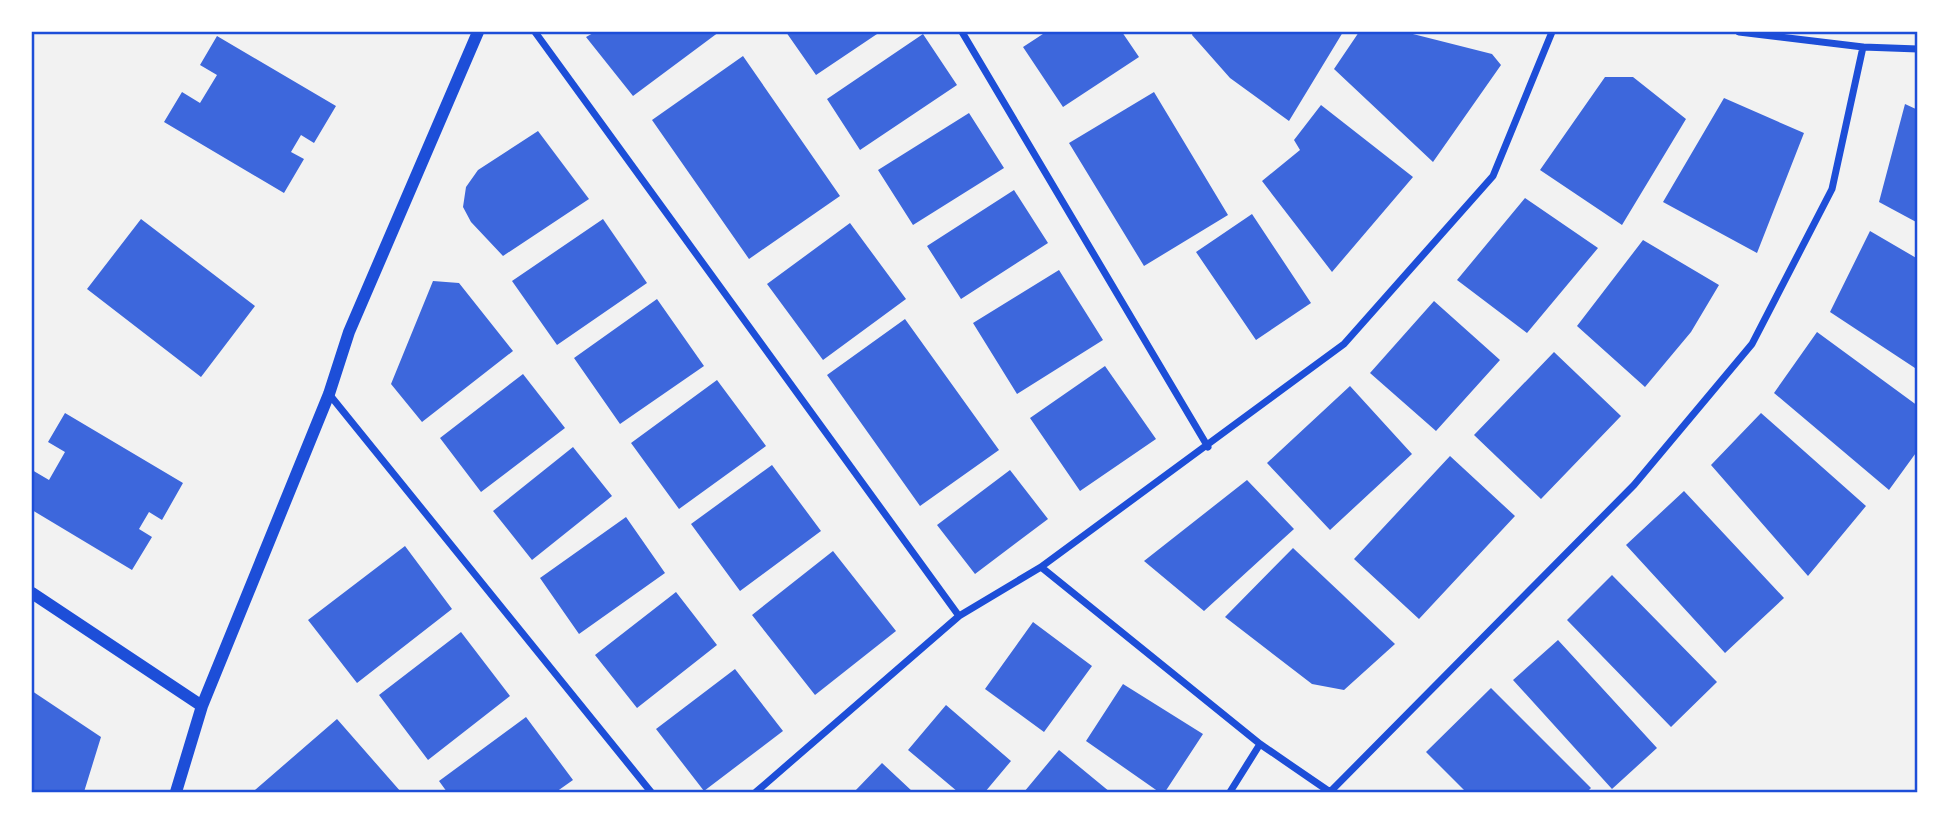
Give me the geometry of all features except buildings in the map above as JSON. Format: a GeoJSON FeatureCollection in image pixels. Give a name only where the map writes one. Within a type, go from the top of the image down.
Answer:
{"type":"FeatureCollection","features":[{"type":"Feature","properties":{"kind":"street"},"geometry":{"type":"LineString","coordinates":[[176,793],[202,706],[329,394],[349,332],[478,32]]}},
{"type":"Feature","properties":{"kind":"street"},"geometry":{"type":"LineString","coordinates":[[535,32],[959,616]]}},
{"type":"Feature","properties":{"kind":"street"},"geometry":{"type":"LineString","coordinates":[[962,32],[1208,447]]}},
{"type":"Feature","properties":{"kind":"street"},"geometry":{"type":"LineString","coordinates":[[756,793],[959,616],[1041,568],[1344,344],[1493,176],[1552,32]]}},
{"type":"Feature","properties":{"kind":"street"},"geometry":{"type":"LineString","coordinates":[[1740,32],[1863,47],[1917,49]]}},
{"type":"Feature","properties":{"kind":"street"},"geometry":{"type":"LineString","coordinates":[[1041,568],[1260,744],[1330,792],[1634,485],[1752,344],[1832,189],[1863,47]]}},
{"type":"Feature","properties":{"kind":"street"},"geometry":{"type":"LineString","coordinates":[[329,394],[651,793]]}},
{"type":"Feature","properties":{"kind":"street"},"geometry":{"type":"LineString","coordinates":[[32,593],[202,706]]}},
{"type":"Feature","properties":{"kind":"street"},"geometry":{"type":"LineString","coordinates":[[1230,793],[1260,744]]}}]}
